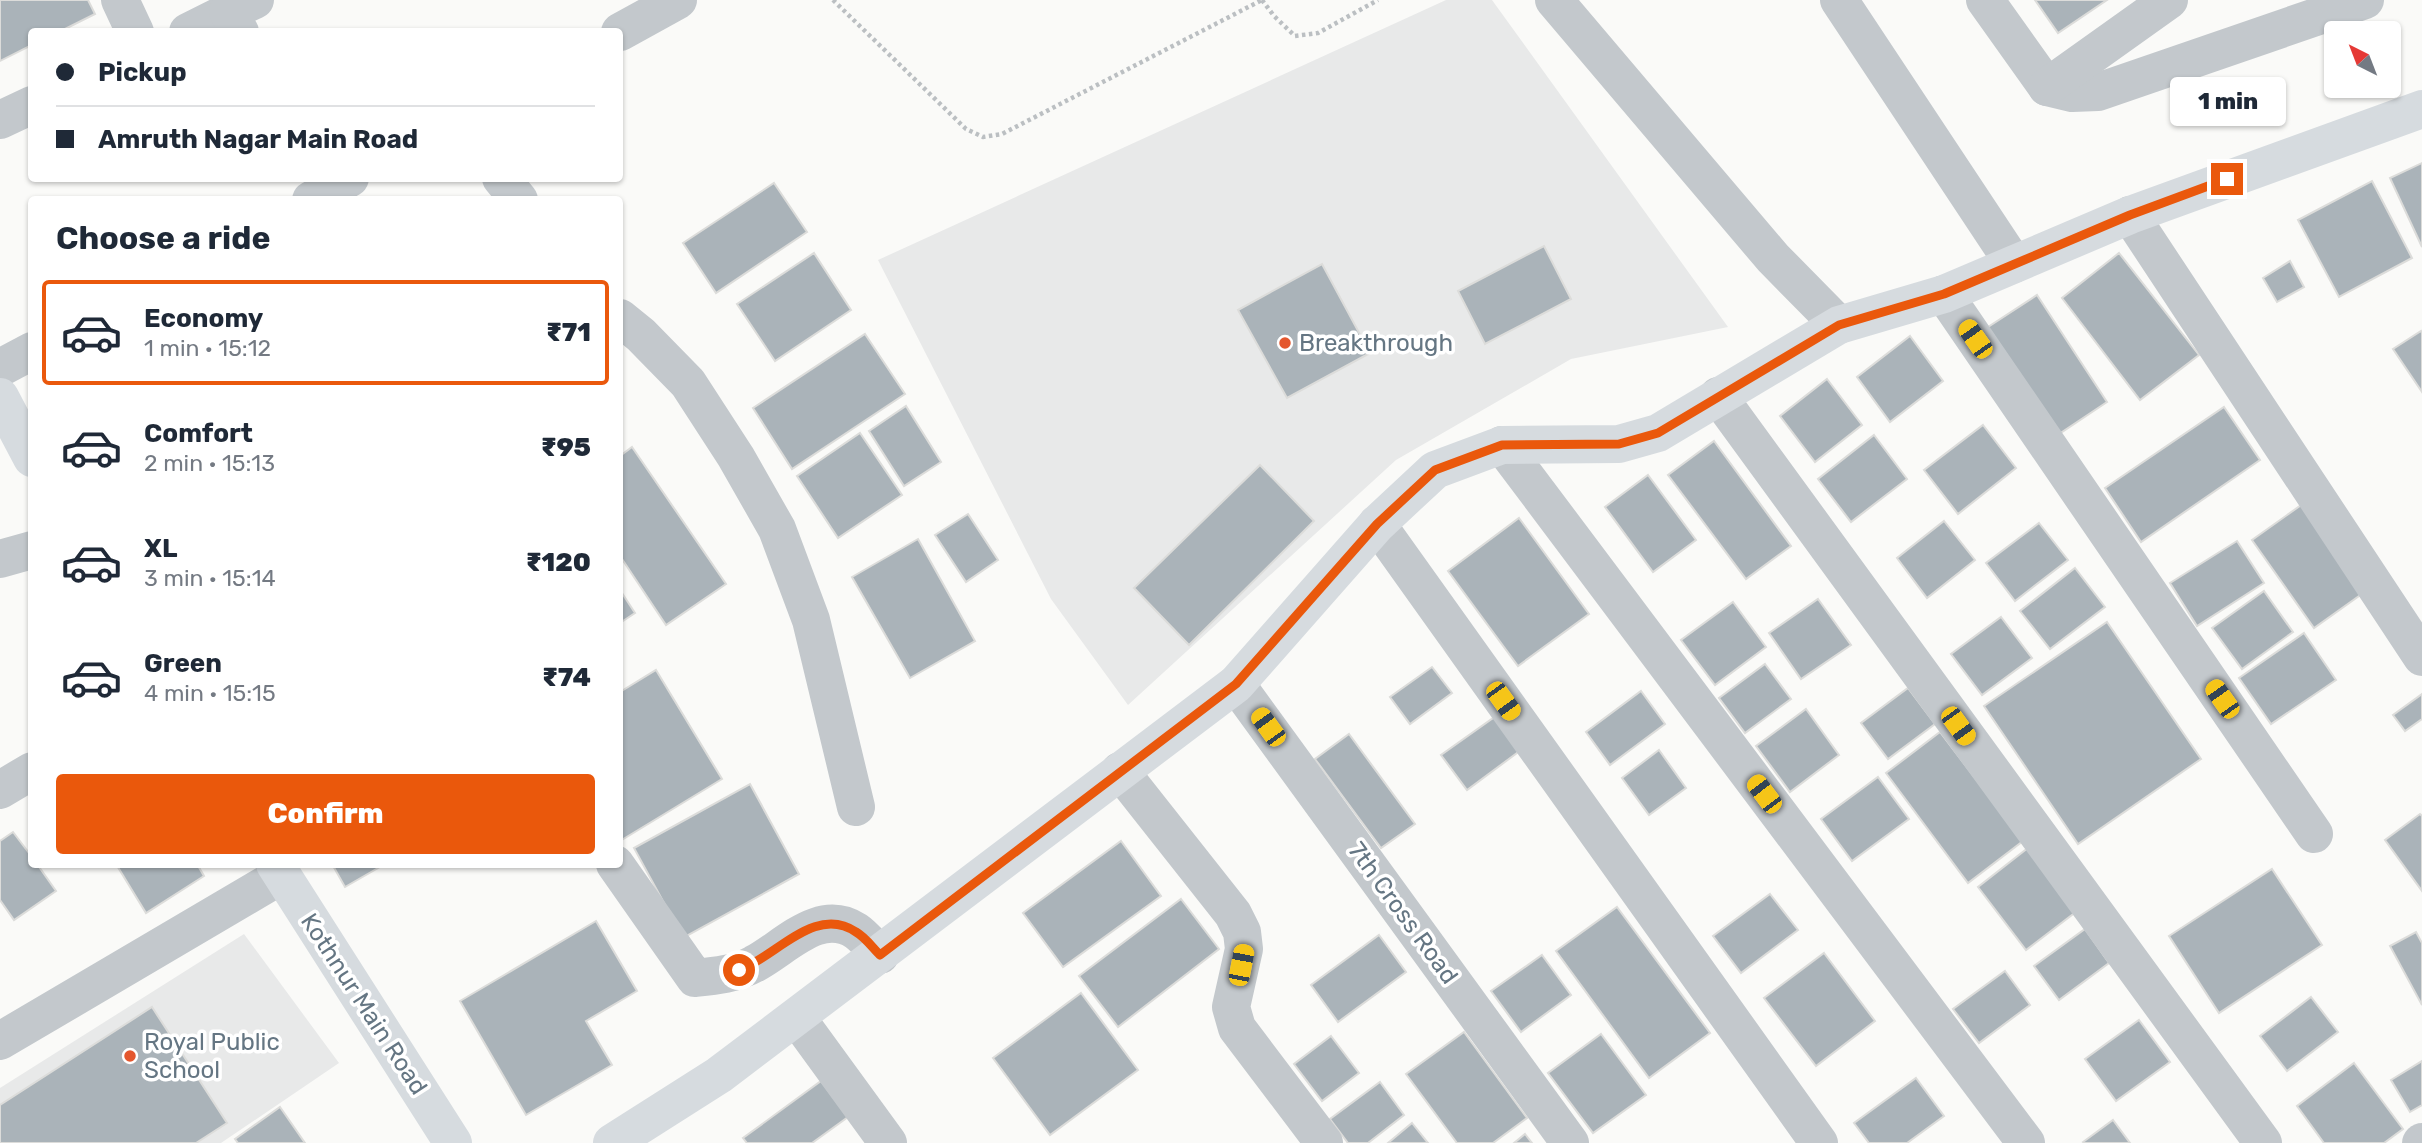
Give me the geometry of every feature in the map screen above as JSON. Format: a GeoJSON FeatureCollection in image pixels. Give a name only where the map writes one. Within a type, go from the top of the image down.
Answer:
{"type":"FeatureCollection","features":[{"type":"Feature","properties":{"kind":"main road"},"geometry":{"type":"LineString","coordinates":[[612,1143],[719,1076],[1236,684],[1377,524],[1435,470],[1502,445],[1619,444],[1658,433],[1839,325],[1944,294],[2130,215],[2422,109]]}},
{"type":"Feature","properties":{"kind":"main road"},"geometry":{"type":"LineString","coordinates":[[0,397],[28,450]]}},
{"type":"Feature","properties":{"kind":"main road","name":"Kothnur Main Road"},"geometry":{"type":"LineString","coordinates":[[279,870],[453,1143]]}},
{"type":"Feature","properties":{"kind":"street"},"geometry":{"type":"LineString","coordinates":[[120,0],[133,28]]}},
{"type":"Feature","properties":{"kind":"street"},"geometry":{"type":"LineString","coordinates":[[623,30],[678,0]]}},
{"type":"Feature","properties":{"kind":"street"},"geometry":{"type":"LineString","coordinates":[[1554,0],[1773,258],[1839,325]]}},
{"type":"Feature","properties":{"kind":"street"},"geometry":{"type":"LineString","coordinates":[[1839,0],[2014,264]]}},
{"type":"Feature","properties":{"kind":"street"},"geometry":{"type":"LineString","coordinates":[[1985,0],[2047,86],[2072,93],[2098,92],[2365,0]]}},
{"type":"Feature","properties":{"kind":"street"},"geometry":{"type":"LineString","coordinates":[[2047,86],[2169,0]]}},
{"type":"Feature","properties":{"kind":"street"},"geometry":{"type":"LineString","coordinates":[[200,28],[241,15]]}},
{"type":"Feature","properties":{"kind":"street"},"geometry":{"type":"LineString","coordinates":[[0,120],[28,107]]}},
{"type":"Feature","properties":{"kind":"street"},"geometry":{"type":"LineString","coordinates":[[504,182],[516,196]]}},
{"type":"Feature","properties":{"kind":"street"},"geometry":{"type":"LineString","coordinates":[[2130,215],[2422,657]]}},
{"type":"Feature","properties":{"kind":"street"},"geometry":{"type":"LineString","coordinates":[[1944,294],[2314,834]]}},
{"type":"Feature","properties":{"kind":"street"},"geometry":{"type":"LineString","coordinates":[[623,320],[688,383],[736,457],[777,529],[811,620],[856,807]]}},
{"type":"Feature","properties":{"kind":"street"},"geometry":{"type":"LineString","coordinates":[[0,368],[28,353]]}},
{"type":"Feature","properties":{"kind":"street"},"geometry":{"type":"LineString","coordinates":[[1718,397],[2263,1143]]}},
{"type":"Feature","properties":{"kind":"street"},"geometry":{"type":"LineString","coordinates":[[1502,445],[2026,1143]]}},
{"type":"Feature","properties":{"kind":"street"},"geometry":{"type":"LineString","coordinates":[[1377,524],[1819,1143]]}},
{"type":"Feature","properties":{"kind":"street"},"geometry":{"type":"LineString","coordinates":[[0,559],[28,551]]}},
{"type":"Feature","properties":{"kind":"street","name":"7th Cross Road"},"geometry":{"type":"LineString","coordinates":[[1236,684],[1570,1143]]}},
{"type":"Feature","properties":{"kind":"street"},"geometry":{"type":"LineString","coordinates":[[1120,771],[1233,914],[1242,932],[1244,949],[1231,1007],[1237,1028],[1324,1143]]}},
{"type":"Feature","properties":{"kind":"street"},"geometry":{"type":"LineString","coordinates":[[0,790],[28,773]]}},
{"type":"Feature","properties":{"kind":"street"},"geometry":{"type":"LineString","coordinates":[[618,868],[695,978],[726,974],[752,965],[810,927],[834,923],[856,931],[880,955]]}},
{"type":"Feature","properties":{"kind":"street"},"geometry":{"type":"LineString","coordinates":[[0,1041],[279,870]]}},
{"type":"Feature","properties":{"kind":"street"},"geometry":{"type":"LineString","coordinates":[[797,1018],[888,1143]]}},
{"type":"Feature","properties":{"kind":"path"},"geometry":{"type":"LineString","coordinates":[[833,0],[966,130],[983,138],[1002,134],[1262,0],[1295,36],[1318,33],[1378,0]]}},
{"type":"Feature","properties":{"kind":"shaded area","name":"Breakthrough"},"geometry":{"type":"Polygon","coordinates":[[[1446,0],[1492,0],[1728,327],[1571,359],[1396,460],[1128,705],[1051,599],[878,260],[1446,0]]]}},
{"type":"Feature","properties":{"kind":"shaded area"},"geometry":{"type":"Polygon","coordinates":[[[244,934],[339,1063],[221,1143],[0,1143],[0,1088],[244,934]]]}},
{"type":"Feature","properties":{"kind":"building"},"geometry":{"type":"Polygon","coordinates":[[[0,0],[88,0],[95,14],[67,28],[28,28],[28,47],[0,61],[0,0]]]}},
{"type":"Feature","properties":{"kind":"building"},"geometry":{"type":"Polygon","coordinates":[[[2035,0],[2107,0],[2058,33],[2035,0]]]}},
{"type":"Feature","properties":{"kind":"building"},"geometry":{"type":"Polygon","coordinates":[[[2422,163],[2422,247],[2390,178],[2422,163]]]}},
{"type":"Feature","properties":{"kind":"building"},"geometry":{"type":"Polygon","coordinates":[[[2372,181],[2412,258],[2339,297],[2298,220],[2372,181]]]}},
{"type":"Feature","properties":{"kind":"building"},"geometry":{"type":"Polygon","coordinates":[[[774,183],[807,232],[716,293],[683,243],[774,183]]]}},
{"type":"Feature","properties":{"kind":"building"},"geometry":{"type":"Polygon","coordinates":[[[1544,246],[1571,299],[1485,344],[1458,291],[1544,246]]]}},
{"type":"Feature","properties":{"kind":"building"},"geometry":{"type":"Polygon","coordinates":[[[814,253],[851,310],[775,361],[737,304],[814,253]]]}},
{"type":"Feature","properties":{"kind":"building"},"geometry":{"type":"Polygon","coordinates":[[[2119,253],[2199,355],[2140,400],[2062,298],[2119,253]]]}},
{"type":"Feature","properties":{"kind":"building"},"geometry":{"type":"Polygon","coordinates":[[[2290,261],[2304,287],[2277,302],[2263,278],[2290,261]]]}},
{"type":"Feature","properties":{"kind":"building"},"geometry":{"type":"Polygon","coordinates":[[[1322,264],[1370,353],[1287,398],[1238,310],[1322,264]]]}},
{"type":"Feature","properties":{"kind":"building"},"geometry":{"type":"Polygon","coordinates":[[[2037,295],[2107,402],[2056,436],[1985,329],[2037,295]]]}},
{"type":"Feature","properties":{"kind":"building"},"geometry":{"type":"Polygon","coordinates":[[[2421,331],[2422,333],[2422,392],[2393,349],[2421,331]]]}},
{"type":"Feature","properties":{"kind":"building"},"geometry":{"type":"Polygon","coordinates":[[[865,334],[905,394],[792,469],[753,408],[865,334]]]}},
{"type":"Feature","properties":{"kind":"building"},"geometry":{"type":"Polygon","coordinates":[[[1910,336],[1943,381],[1890,422],[1857,377],[1910,336]]]}},
{"type":"Feature","properties":{"kind":"building"},"geometry":{"type":"Polygon","coordinates":[[[1827,379],[1862,425],[1815,462],[1780,416],[1827,379]]]}},
{"type":"Feature","properties":{"kind":"building"},"geometry":{"type":"Polygon","coordinates":[[[906,406],[941,462],[904,486],[869,431],[906,406]]]}},
{"type":"Feature","properties":{"kind":"building"},"geometry":{"type":"Polygon","coordinates":[[[2224,407],[2260,460],[2141,542],[2105,488],[2224,407]]]}},
{"type":"Feature","properties":{"kind":"building"},"geometry":{"type":"Polygon","coordinates":[[[1983,425],[2016,468],[1958,514],[1924,470],[1983,425]]]}},
{"type":"Feature","properties":{"kind":"building"},"geometry":{"type":"Polygon","coordinates":[[[860,433],[902,495],[838,538],[797,476],[860,433]]]}},
{"type":"Feature","properties":{"kind":"building"},"geometry":{"type":"Polygon","coordinates":[[[1874,435],[1907,479],[1851,522],[1818,479],[1874,435]]]}},
{"type":"Feature","properties":{"kind":"building"},"geometry":{"type":"Polygon","coordinates":[[[1714,441],[1791,546],[1746,579],[1668,475],[1714,441]]]}},
{"type":"Feature","properties":{"kind":"building"},"geometry":{"type":"Polygon","coordinates":[[[632,447],[726,584],[666,625],[623,560],[623,454],[632,447]]]}},
{"type":"Feature","properties":{"kind":"building"},"geometry":{"type":"Polygon","coordinates":[[[1260,465],[1314,521],[1189,645],[1134,588],[1260,465]]]}},
{"type":"Feature","properties":{"kind":"building"},"geometry":{"type":"Polygon","coordinates":[[[1648,475],[1696,540],[1653,572],[1605,507],[1648,475]]]}},
{"type":"Feature","properties":{"kind":"building"},"geometry":{"type":"Polygon","coordinates":[[[2304,503],[2366,591],[2314,628],[2252,540],[2304,503]]]}},
{"type":"Feature","properties":{"kind":"building"},"geometry":{"type":"Polygon","coordinates":[[[968,514],[998,560],[966,582],[935,535],[968,514]]]}},
{"type":"Feature","properties":{"kind":"building"},"geometry":{"type":"Polygon","coordinates":[[[1519,518],[1589,614],[1518,666],[1448,571],[1519,518]]]}},
{"type":"Feature","properties":{"kind":"building"},"geometry":{"type":"Polygon","coordinates":[[[1944,521],[1975,560],[1927,598],[1897,558],[1944,521]]]}},
{"type":"Feature","properties":{"kind":"building"},"geometry":{"type":"Polygon","coordinates":[[[2039,523],[2068,560],[2015,601],[1986,563],[2039,523]]]}},
{"type":"Feature","properties":{"kind":"building"},"geometry":{"type":"Polygon","coordinates":[[[918,539],[975,641],[910,678],[852,577],[918,539]]]}},
{"type":"Feature","properties":{"kind":"building"},"geometry":{"type":"Polygon","coordinates":[[[2237,541],[2264,583],[2197,626],[2170,583],[2237,541]]]}},
{"type":"Feature","properties":{"kind":"building"},"geometry":{"type":"Polygon","coordinates":[[[2075,568],[2105,607],[2050,649],[2020,611],[2075,568]]]}},
{"type":"Feature","properties":{"kind":"building"},"geometry":{"type":"Polygon","coordinates":[[[2264,591],[2293,632],[2242,669],[2212,628],[2264,591]]]}},
{"type":"Feature","properties":{"kind":"building"},"geometry":{"type":"Polygon","coordinates":[[[623,595],[635,613],[623,621],[623,595]]]}},
{"type":"Feature","properties":{"kind":"building"},"geometry":{"type":"Polygon","coordinates":[[[1818,599],[1851,645],[1801,679],[1769,633],[1818,599]]]}},
{"type":"Feature","properties":{"kind":"building"},"geometry":{"type":"Polygon","coordinates":[[[1733,602],[1766,647],[1715,685],[1681,640],[1733,602]]]}},
{"type":"Feature","properties":{"kind":"building"},"geometry":{"type":"Polygon","coordinates":[[[2001,617],[2032,658],[1982,695],[1951,654],[2001,617]]]}},
{"type":"Feature","properties":{"kind":"building"},"geometry":{"type":"Polygon","coordinates":[[[2107,622],[2201,759],[2078,844],[1984,706],[2107,622]]]}},
{"type":"Feature","properties":{"kind":"building"},"geometry":{"type":"Polygon","coordinates":[[[2304,633],[2336,680],[2271,724],[2239,678],[2304,633]]]}},
{"type":"Feature","properties":{"kind":"building"},"geometry":{"type":"Polygon","coordinates":[[[1765,664],[1791,699],[1745,733],[1719,698],[1765,664]]]}},
{"type":"Feature","properties":{"kind":"building"},"geometry":{"type":"Polygon","coordinates":[[[1432,667],[1452,693],[1410,724],[1390,697],[1432,667]]]}},
{"type":"Feature","properties":{"kind":"building"},"geometry":{"type":"Polygon","coordinates":[[[656,670],[722,779],[623,839],[623,690],[656,670]]]}},
{"type":"Feature","properties":{"kind":"building"},"geometry":{"type":"Polygon","coordinates":[[[1908,688],[1935,724],[1888,759],[1861,723],[1908,688]]]}},
{"type":"Feature","properties":{"kind":"building"},"geometry":{"type":"Polygon","coordinates":[[[1641,691],[1665,724],[1610,765],[1586,732],[1641,691]]]}},
{"type":"Feature","properties":{"kind":"building"},"geometry":{"type":"Polygon","coordinates":[[[2422,694],[2422,719],[2405,731],[2393,715],[2422,694]]]}},
{"type":"Feature","properties":{"kind":"building"},"geometry":{"type":"Polygon","coordinates":[[[1806,709],[1839,755],[1790,792],[1756,746],[1806,709]]]}},
{"type":"Feature","properties":{"kind":"building"},"geometry":{"type":"Polygon","coordinates":[[[1496,716],[1521,750],[1467,790],[1441,755],[1496,716]]]}},
{"type":"Feature","properties":{"kind":"building"},"geometry":{"type":"Polygon","coordinates":[[[1940,732],[2023,841],[1968,883],[1886,773],[1940,732]]]}},
{"type":"Feature","properties":{"kind":"building"},"geometry":{"type":"Polygon","coordinates":[[[1349,734],[1415,824],[1381,848],[1315,759],[1349,734]]]}},
{"type":"Feature","properties":{"kind":"building"},"geometry":{"type":"Polygon","coordinates":[[[1659,750],[1686,788],[1649,815],[1622,778],[1659,750]]]}},
{"type":"Feature","properties":{"kind":"building"},"geometry":{"type":"Polygon","coordinates":[[[1878,777],[1909,819],[1852,861],[1821,819],[1878,777]]]}},
{"type":"Feature","properties":{"kind":"building"},"geometry":{"type":"Polygon","coordinates":[[[750,784],[799,874],[683,938],[634,848],[750,784]]]}},
{"type":"Feature","properties":{"kind":"building"},"geometry":{"type":"Polygon","coordinates":[[[2420,814],[2422,816],[2422,891],[2385,840],[2420,814]]]}},
{"type":"Feature","properties":{"kind":"building"},"geometry":{"type":"Polygon","coordinates":[[[13,832],[28,852],[28,868],[40,868],[56,891],[14,920],[0,900],[0,841],[13,832]]]}},
{"type":"Feature","properties":{"kind":"building"},"geometry":{"type":"Polygon","coordinates":[[[1121,841],[1161,896],[1063,967],[1023,913],[1121,841]]]}},
{"type":"Feature","properties":{"kind":"building"},"geometry":{"type":"Polygon","coordinates":[[[2033,844],[2081,908],[2026,950],[1978,887],[2033,844]]]}},
{"type":"Feature","properties":{"kind":"building"},"geometry":{"type":"Polygon","coordinates":[[[118,868],[199,868],[204,876],[146,913],[118,868]]]}},
{"type":"Feature","properties":{"kind":"building"},"geometry":{"type":"Polygon","coordinates":[[[334,868],[378,868],[345,887],[334,868]]]}},
{"type":"Feature","properties":{"kind":"building"},"geometry":{"type":"Polygon","coordinates":[[[2272,869],[2322,945],[2219,1013],[2169,936],[2272,869]]]}},
{"type":"Feature","properties":{"kind":"building"},"geometry":{"type":"Polygon","coordinates":[[[1770,894],[1798,930],[1741,973],[1713,936],[1770,894]]]}},
{"type":"Feature","properties":{"kind":"building"},"geometry":{"type":"Polygon","coordinates":[[[1181,899],[1219,949],[1118,1027],[1079,976],[1181,899]]]}},
{"type":"Feature","properties":{"kind":"building"},"geometry":{"type":"Polygon","coordinates":[[[1617,907],[1710,1033],[1649,1078],[1556,951],[1617,907]]]}},
{"type":"Feature","properties":{"kind":"building"},"geometry":{"type":"Polygon","coordinates":[[[596,921],[637,991],[586,1021],[612,1065],[526,1115],[460,1001],[596,921]]]}},
{"type":"Feature","properties":{"kind":"building"},"geometry":{"type":"Polygon","coordinates":[[[2085,929],[2109,963],[2059,1000],[2034,966],[2085,929]]]}},
{"type":"Feature","properties":{"kind":"building"},"geometry":{"type":"Polygon","coordinates":[[[2416,932],[2422,943],[2422,1005],[2390,946],[2416,932]]]}},
{"type":"Feature","properties":{"kind":"building"},"geometry":{"type":"Polygon","coordinates":[[[1379,935],[1406,972],[1338,1022],[1311,985],[1379,935]]]}},
{"type":"Feature","properties":{"kind":"building"},"geometry":{"type":"Polygon","coordinates":[[[1824,953],[1875,1021],[1816,1066],[1764,998],[1824,953]]]}},
{"type":"Feature","properties":{"kind":"building"},"geometry":{"type":"Polygon","coordinates":[[[1542,955],[1571,995],[1521,1032],[1491,991],[1542,955]]]}},
{"type":"Feature","properties":{"kind":"building"},"geometry":{"type":"Polygon","coordinates":[[[2005,971],[2030,1005],[1979,1043],[1953,1009],[2005,971]]]}},
{"type":"Feature","properties":{"kind":"building"},"geometry":{"type":"Polygon","coordinates":[[[1081,993],[1138,1070],[1050,1135],[993,1058],[1081,993]]]}},
{"type":"Feature","properties":{"kind":"building"},"geometry":{"type":"Polygon","coordinates":[[[2311,997],[2338,1032],[2287,1071],[2260,1036],[2311,997]]]}},
{"type":"Feature","properties":{"kind":"building","name":"Royal Public School"},"geometry":{"type":"Polygon","coordinates":[[[152,1007],[227,1123],[196,1143],[0,1143],[0,1105],[152,1007]]]}},
{"type":"Feature","properties":{"kind":"building"},"geometry":{"type":"Polygon","coordinates":[[[2139,1020],[2170,1062],[2116,1101],[2085,1059],[2139,1020]]]}},
{"type":"Feature","properties":{"kind":"building"},"geometry":{"type":"Polygon","coordinates":[[[1464,1032],[1527,1118],[1493,1143],[1457,1143],[1406,1074],[1464,1032]]]}},
{"type":"Feature","properties":{"kind":"building"},"geometry":{"type":"Polygon","coordinates":[[[1601,1034],[1646,1095],[1593,1133],[1548,1073],[1601,1034]]]}},
{"type":"Feature","properties":{"kind":"building"},"geometry":{"type":"Polygon","coordinates":[[[1331,1036],[1359,1073],[1322,1101],[1294,1064],[1331,1036]]]}},
{"type":"Feature","properties":{"kind":"building"},"geometry":{"type":"Polygon","coordinates":[[[2422,1061],[2422,1105],[2410,1112],[2391,1080],[2422,1061]]]}},
{"type":"Feature","properties":{"kind":"building"},"geometry":{"type":"Polygon","coordinates":[[[2354,1063],[2403,1129],[2384,1143],[2324,1143],[2297,1106],[2354,1063]]]}},
{"type":"Feature","properties":{"kind":"building"},"geometry":{"type":"Polygon","coordinates":[[[1916,1078],[1944,1116],[1907,1143],[1869,1143],[1854,1123],[1916,1078]]]}},
{"type":"Feature","properties":{"kind":"building"},"geometry":{"type":"Polygon","coordinates":[[[821,1081],[848,1117],[812,1143],[747,1143],[743,1138],[821,1081]]]}},
{"type":"Feature","properties":{"kind":"building"},"geometry":{"type":"Polygon","coordinates":[[[1380,1082],[1404,1115],[1368,1143],[1348,1143],[1330,1119],[1380,1082]]]}},
{"type":"Feature","properties":{"kind":"building"},"geometry":{"type":"Polygon","coordinates":[[[280,1107],[305,1143],[238,1143],[235,1139],[280,1107]]]}},
{"type":"Feature","properties":{"kind":"building"},"geometry":{"type":"Polygon","coordinates":[[[2113,1120],[2130,1143],[2083,1142],[2113,1120]]]}},
{"type":"Feature","properties":{"kind":"building"},"geometry":{"type":"Polygon","coordinates":[[[1412,1123],[1428,1143],[1388,1143],[1412,1123]]]}},
{"type":"Feature","properties":{"kind":"building"},"geometry":{"type":"Polygon","coordinates":[[[1525,1134],[1532,1143],[1514,1143],[1525,1134]]]}},
{"type":"Feature","properties":{"kind":"place","name":"Breakthrough"},"geometry":{"type":"Point","coordinates":[1285,343]}},
{"type":"Feature","properties":{"kind":"place","name":"Royal Public School"},"geometry":{"type":"Point","coordinates":[130,1056]}},
{"type":"Feature","properties":{"kind":"route"},"geometry":{"type":"LineString","coordinates":[[739,970],[752,965],[810,927],[834,923],[856,931],[880,955],[1236,684],[1377,524],[1435,470],[1502,445],[1619,444],[1658,433],[1839,325],[1944,294],[2130,215],[2227,179]]}}]}
